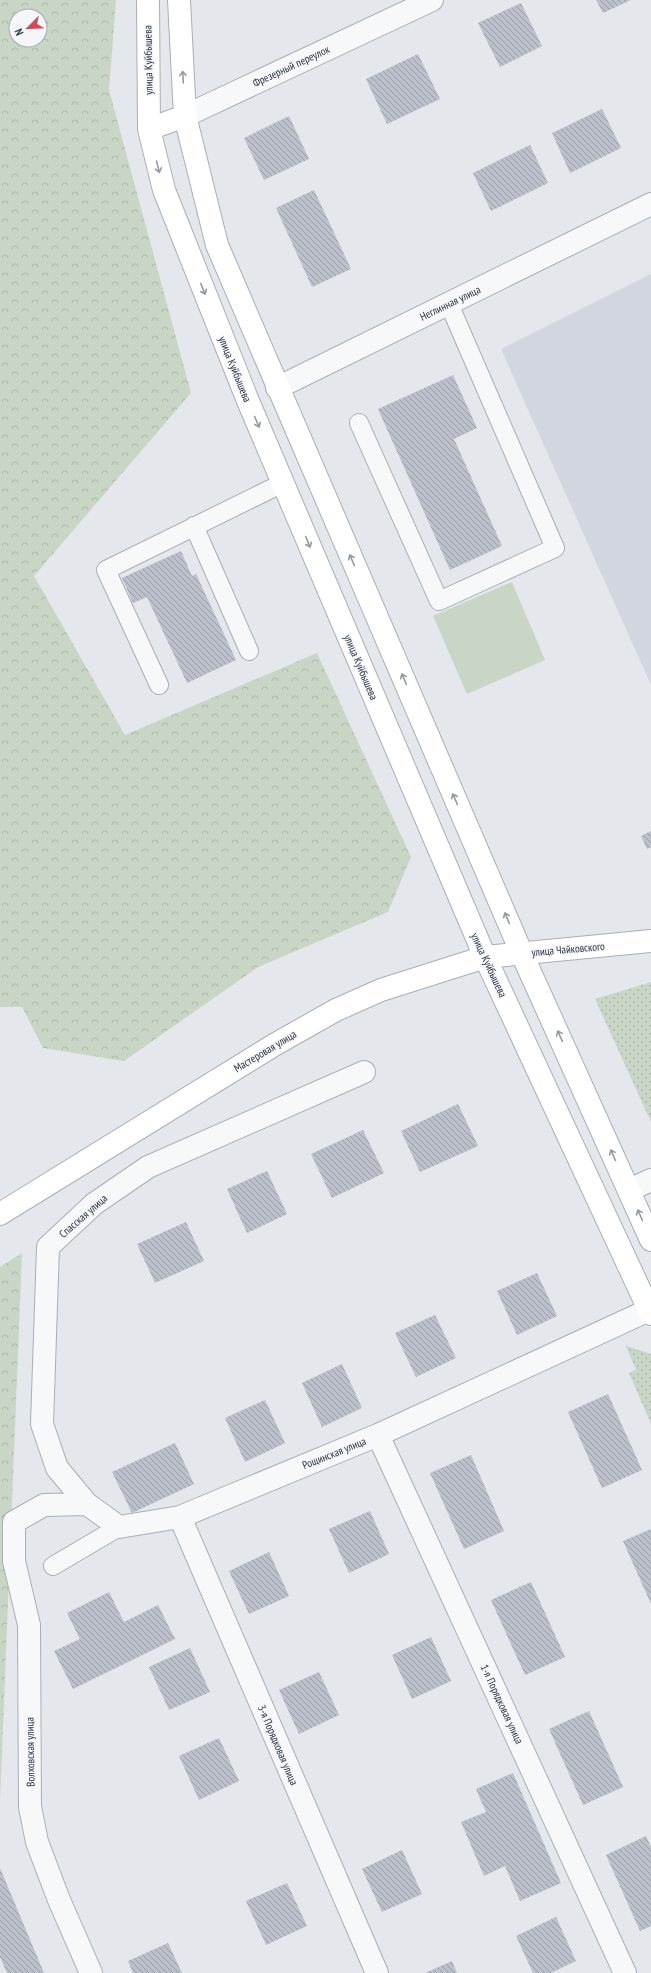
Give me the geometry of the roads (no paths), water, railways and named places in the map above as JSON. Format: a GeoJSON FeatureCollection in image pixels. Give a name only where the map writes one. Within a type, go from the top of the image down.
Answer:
{"type":"FeatureCollection","features":[{"type":"Feature","properties":{"kind":"main road","name":"улица Куйбышева"},"geometry":{"type":"LineString","coordinates":[[148,0],[149,129],[164,190],[248,401],[485,957],[650,1312]]}},
{"type":"Feature","properties":{"kind":"main road"},"geometry":{"type":"LineString","coordinates":[[179,0],[186,116],[217,245],[277,388],[522,954],[651,1240]]}},
{"type":"Feature","properties":{"kind":"main road","name":"Фрезерный переулок"},"geometry":{"type":"LineString","coordinates":[[149,129],[186,116]]}},
{"type":"Feature","properties":{"kind":"main road","name":"Неглинная улица"},"geometry":{"type":"LineString","coordinates":[[248,401],[277,388]]}},
{"type":"Feature","properties":{"kind":"main road","name":"улица Чайковского"},"geometry":{"type":"LineString","coordinates":[[485,957],[651,941]]}},
{"type":"Feature","properties":{"kind":"main road","name":"Мастеровая улица"},"geometry":{"type":"LineString","coordinates":[[0,1214],[274,1045],[336,1010],[409,980],[485,957]]}},
{"type":"Feature","properties":{"kind":"street","name":"Фрезерный переулок"},"geometry":{"type":"LineString","coordinates":[[186,116],[432,0]]}},
{"type":"Feature","properties":{"kind":"street","name":"Неглинная улица"},"geometry":{"type":"LineString","coordinates":[[277,388],[651,204]]}},
{"type":"Feature","properties":{"kind":"street","name":"Спасская улица"},"geometry":{"type":"LineString","coordinates":[[87,1504],[57,1468],[42,1424],[48,1247],[94,1204],[148,1167],[364,1072]]}},
{"type":"Feature","properties":{"kind":"street"},"geometry":{"type":"LineString","coordinates":[[629,1190],[651,1180]]}},
{"type":"Feature","properties":{"kind":"street","name":"Рощинская улица"},"geometry":{"type":"LineString","coordinates":[[119,1527],[180,1517],[378,1435],[650,1312]]}},
{"type":"Feature","properties":{"kind":"street","name":"1-я Порядковая улица"},"geometry":{"type":"LineString","coordinates":[[378,1435],[625,1973]]}},
{"type":"Feature","properties":{"kind":"street"},"geometry":{"type":"LineString","coordinates":[[87,1504],[119,1527]]}},
{"type":"Feature","properties":{"kind":"street","name":"Волховская улица"},"geometry":{"type":"LineString","coordinates":[[87,1504],[44,1505],[14,1522],[14,1561],[29,1624],[30,1807],[37,1842],[59,1900],[91,1973]]}},
{"type":"Feature","properties":{"kind":"street","name":"3-я Порядковая улица"},"geometry":{"type":"LineString","coordinates":[[180,1517],[377,1973]]}},
{"type":"Feature","properties":{"kind":"lane"},"geometry":{"type":"LineString","coordinates":[[359,423],[439,601],[555,548],[449,304]]}},
{"type":"Feature","properties":{"kind":"lane"},"geometry":{"type":"LineString","coordinates":[[159,685],[106,570],[283,484]]}},
{"type":"Feature","properties":{"kind":"lane"},"geometry":{"type":"LineString","coordinates":[[194,526],[249,651]]}},
{"type":"Feature","properties":{"kind":"lane"},"geometry":{"type":"LineString","coordinates":[[53,1566],[119,1527]]}}]}
